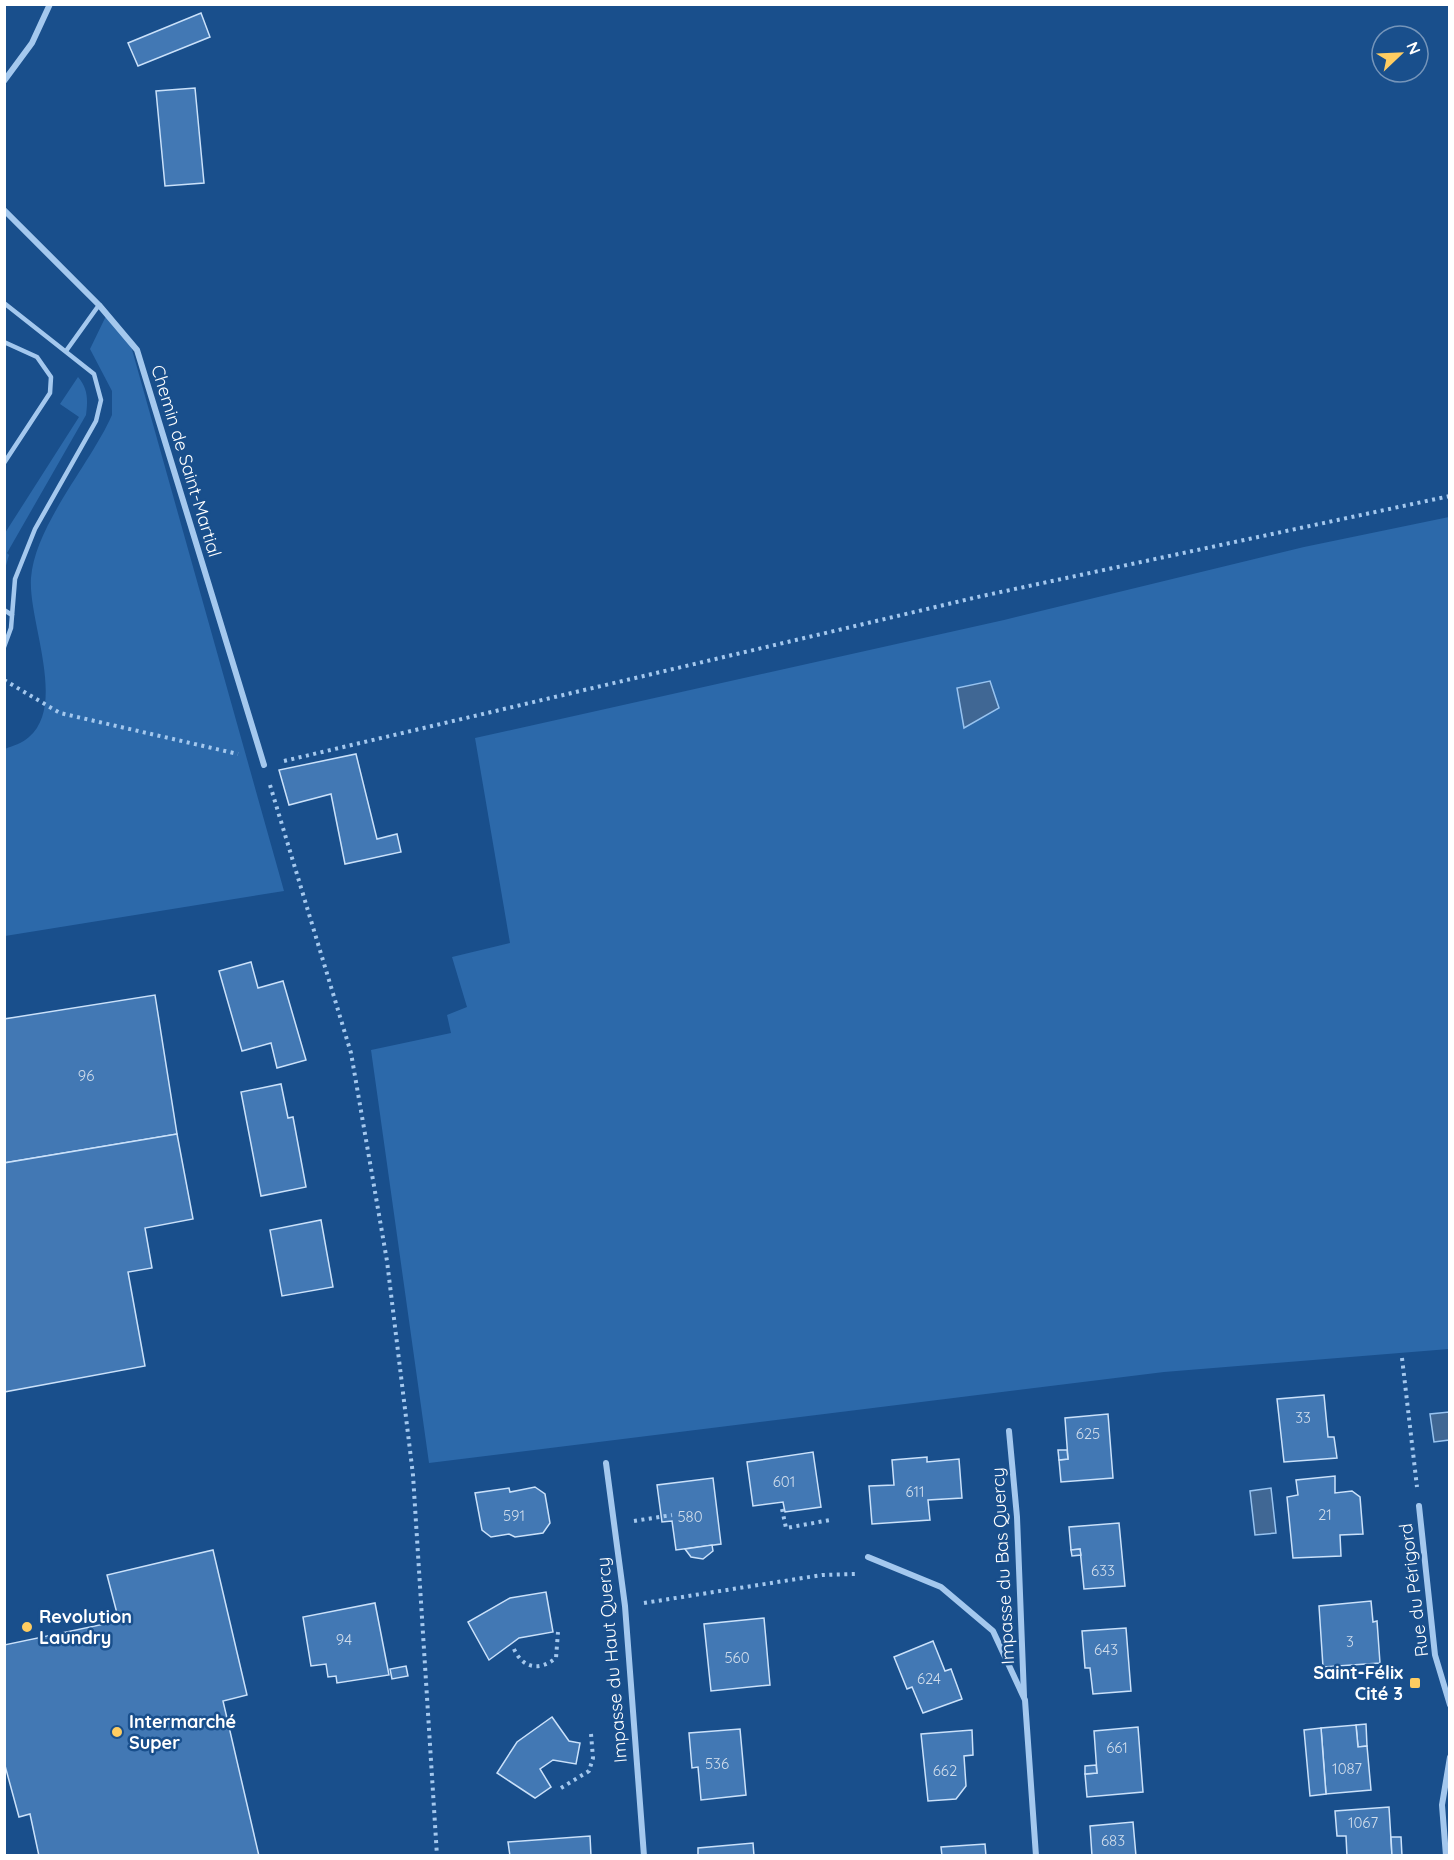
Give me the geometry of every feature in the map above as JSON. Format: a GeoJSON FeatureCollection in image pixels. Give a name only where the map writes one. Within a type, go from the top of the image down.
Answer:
{"type":"FeatureCollection","features":[{"type":"Feature","properties":{"kind":"street"},"geometry":{"type":"LineString","coordinates":[[4,81],[32,43],[50,4]]}},
{"type":"Feature","properties":{"kind":"street","name":"Chemin de Saint-Martial"},"geometry":{"type":"LineString","coordinates":[[4,210],[99,305],[137,350],[264,765]]}},
{"type":"Feature","properties":{"kind":"street","name":"Impasse du Bas Quercy"},"geometry":{"type":"LineString","coordinates":[[1009,1431],[1017,1516],[1025,1700],[1036,1856]]}},
{"type":"Feature","properties":{"kind":"street","name":"Impasse du Haut Quercy"},"geometry":{"type":"LineString","coordinates":[[606,1463],[625,1606],[644,1856]]}},
{"type":"Feature","properties":{"kind":"street","name":"Rue du Périgord"},"geometry":{"type":"LineString","coordinates":[[1419,1506],[1435,1655],[1449,1705]]}},
{"type":"Feature","properties":{"kind":"street","name":"Impasse du Bas Quercy"},"geometry":{"type":"LineString","coordinates":[[868,1557],[940,1587],[993,1631],[1025,1700]]}},
{"type":"Feature","properties":{"kind":"street"},"geometry":{"type":"LineString","coordinates":[[1446,1856],[1442,1805],[1449,1757]]}},
{"type":"Feature","properties":{"kind":"lane"},"geometry":{"type":"LineString","coordinates":[[4,303],[94,374],[101,400],[96,421],[34,529],[15,579],[12,615],[4,646]]}},
{"type":"Feature","properties":{"kind":"lane"},"geometry":{"type":"LineString","coordinates":[[66,351],[99,305]]}},
{"type":"Feature","properties":{"kind":"lane"},"geometry":{"type":"LineString","coordinates":[[4,342],[37,357],[51,377],[50,393],[4,463]]}},
{"type":"Feature","properties":{"kind":"lane"},"geometry":{"type":"LineString","coordinates":[[4,610],[12,615]]}},
{"type":"Feature","properties":{"kind":"path"},"geometry":{"type":"LineString","coordinates":[[437,1856],[412,1474],[387,1261],[351,1053],[264,765],[982,596],[1449,496]]}},
{"type":"Feature","properties":{"kind":"path"},"geometry":{"type":"LineString","coordinates":[[4,680],[60,713],[237,754],[260,750]]}},
{"type":"Feature","properties":{"kind":"path"},"geometry":{"type":"LineString","coordinates":[[1402,1358],[1419,1506]]}},
{"type":"Feature","properties":{"kind":"path"},"geometry":{"type":"LineString","coordinates":[[782,1509],[786,1528],[830,1520]]}},
{"type":"Feature","properties":{"kind":"path"},"geometry":{"type":"LineString","coordinates":[[631,1521],[672,1515]]}},
{"type":"Feature","properties":{"kind":"path"},"geometry":{"type":"LineString","coordinates":[[625,1606],[822,1575]]}},
{"type":"Feature","properties":{"kind":"path"},"geometry":{"type":"LineString","coordinates":[[514,1649],[525,1663],[537,1668],[546,1666],[556,1658],[558,1632]]}},
{"type":"Feature","properties":{"kind":"path"},"geometry":{"type":"LineString","coordinates":[[561,1788],[589,1771],[593,1758],[591,1734]]}},
{"type":"Feature","properties":{"kind":"shaded area"},"geometry":{"type":"Polygon","coordinates":[[[106,316],[131,346],[284,891],[5,936],[5,749],[29,737],[40,722],[45,704],[46,684],[31,578],[42,537],[112,415],[112,391],[90,349],[106,316]]]}},
{"type":"Feature","properties":{"kind":"shaded area"},"geometry":{"type":"Polygon","coordinates":[[[78,377],[86,394],[86,415],[7,553],[9,555],[5,569],[5,533],[79,417],[60,404],[78,377]]]}},
{"type":"Feature","properties":{"kind":"shaded area"},"geometry":{"type":"Polygon","coordinates":[[[1449,517],[1449,1349],[1164,1372],[429,1463],[371,1050],[451,1033],[447,1015],[467,1007],[452,957],[510,943],[475,738],[1004,620],[1304,547],[1449,517]]]}},
{"type":"Feature","properties":{"kind":"shaded area"},"geometry":{"type":"Polygon","coordinates":[[[990,681],[999,708],[964,728],[957,688],[990,681]]]}},
{"type":"Feature","properties":{"kind":"shaded area"},"geometry":{"type":"Polygon","coordinates":[[[1449,1412],[1449,1440],[1434,1442],[1430,1414],[1449,1412]]]}},
{"type":"Feature","properties":{"kind":"shaded area"},"geometry":{"type":"Polygon","coordinates":[[[1271,1488],[1276,1533],[1255,1535],[1250,1491],[1271,1488]]]}},
{"type":"Feature","properties":{"kind":"building"},"geometry":{"type":"Polygon","coordinates":[[[201,13],[210,37],[138,66],[128,43],[201,13]]]}},
{"type":"Feature","properties":{"kind":"building"},"geometry":{"type":"Polygon","coordinates":[[[195,88],[204,183],[165,186],[156,91],[195,88]]]}},
{"type":"Feature","properties":{"kind":"building"},"geometry":{"type":"Polygon","coordinates":[[[356,754],[377,839],[397,834],[401,852],[345,864],[331,794],[289,805],[279,770],[356,754]]]}},
{"type":"Feature","properties":{"kind":"building"},"geometry":{"type":"Polygon","coordinates":[[[251,962],[258,988],[283,981],[306,1060],[277,1068],[271,1043],[242,1051],[219,971],[251,962]]]}},
{"type":"Feature","properties":{"kind":"building"},"geometry":{"type":"Polygon","coordinates":[[[155,995],[177,1134],[4,1163],[4,1019],[155,995]]]}},
{"type":"Feature","properties":{"kind":"building"},"geometry":{"type":"Polygon","coordinates":[[[281,1084],[288,1118],[293,1117],[306,1187],[261,1196],[241,1092],[281,1084]]]}},
{"type":"Feature","properties":{"kind":"building"},"geometry":{"type":"Polygon","coordinates":[[[177,1134],[193,1219],[145,1228],[152,1268],[128,1272],[145,1366],[4,1392],[4,1163],[177,1134]]]}},
{"type":"Feature","properties":{"kind":"building"},"geometry":{"type":"Polygon","coordinates":[[[321,1220],[333,1287],[282,1296],[270,1230],[321,1220]]]}},
{"type":"Feature","properties":{"kind":"building"},"geometry":{"type":"Polygon","coordinates":[[[1324,1395],[1328,1437],[1334,1437],[1337,1458],[1284,1462],[1277,1399],[1324,1395]]]}},
{"type":"Feature","properties":{"kind":"building"},"geometry":{"type":"Polygon","coordinates":[[[1108,1414],[1113,1478],[1061,1482],[1059,1460],[1068,1459],[1065,1418],[1108,1414]]]}},
{"type":"Feature","properties":{"kind":"building"},"geometry":{"type":"Polygon","coordinates":[[[1058,1450],[1067,1450],[1068,1459],[1059,1460],[1058,1450]]]}},
{"type":"Feature","properties":{"kind":"building"},"geometry":{"type":"Polygon","coordinates":[[[813,1452],[821,1507],[785,1512],[783,1502],[753,1506],[747,1462],[813,1452]]]}},
{"type":"Feature","properties":{"kind":"building"},"geometry":{"type":"Polygon","coordinates":[[[927,1457],[927,1462],[959,1459],[962,1498],[928,1500],[930,1520],[872,1524],[869,1486],[894,1485],[892,1460],[927,1457]]]}},
{"type":"Feature","properties":{"kind":"building"},"geometry":{"type":"Polygon","coordinates":[[[1335,1476],[1335,1493],[1352,1491],[1360,1497],[1363,1534],[1340,1535],[1341,1556],[1293,1558],[1287,1497],[1298,1495],[1296,1480],[1335,1476]]]}},
{"type":"Feature","properties":{"kind":"building"},"geometry":{"type":"Polygon","coordinates":[[[713,1478],[721,1544],[676,1550],[672,1521],[662,1522],[657,1485],[713,1478]]]}},
{"type":"Feature","properties":{"kind":"building"},"geometry":{"type":"Polygon","coordinates":[[[535,1487],[545,1494],[550,1523],[543,1533],[515,1537],[509,1534],[491,1537],[482,1530],[475,1493],[509,1488],[510,1492],[535,1487]]]}},
{"type":"Feature","properties":{"kind":"building"},"geometry":{"type":"Polygon","coordinates":[[[1119,1523],[1125,1586],[1084,1589],[1080,1549],[1071,1550],[1069,1527],[1119,1523]]]}},
{"type":"Feature","properties":{"kind":"building"},"geometry":{"type":"Polygon","coordinates":[[[712,1545],[713,1551],[703,1559],[691,1557],[685,1549],[712,1545]]]}},
{"type":"Feature","properties":{"kind":"building"},"geometry":{"type":"Polygon","coordinates":[[[1080,1549],[1081,1555],[1072,1556],[1071,1550],[1080,1549]]]}},
{"type":"Feature","properties":{"kind":"building","name":"Intermarché Super"},"geometry":{"type":"Polygon","coordinates":[[[213,1550],[247,1695],[223,1701],[259,1856],[39,1856],[30,1814],[19,1817],[4,1762],[4,1645],[119,1621],[107,1575],[213,1550]]]}},
{"type":"Feature","properties":{"kind":"building"},"geometry":{"type":"Polygon","coordinates":[[[546,1592],[553,1632],[519,1638],[489,1660],[468,1622],[510,1598],[546,1592]]]}},
{"type":"Feature","properties":{"kind":"building"},"geometry":{"type":"Polygon","coordinates":[[[1371,1601],[1373,1622],[1377,1621],[1380,1663],[1323,1667],[1319,1606],[1371,1601]]]}},
{"type":"Feature","properties":{"kind":"building"},"geometry":{"type":"Polygon","coordinates":[[[375,1603],[389,1675],[337,1683],[336,1676],[328,1677],[326,1664],[311,1666],[303,1617],[375,1603]]]}},
{"type":"Feature","properties":{"kind":"building"},"geometry":{"type":"Polygon","coordinates":[[[764,1618],[770,1685],[711,1691],[704,1624],[764,1618]]]}},
{"type":"Feature","properties":{"kind":"building"},"geometry":{"type":"Polygon","coordinates":[[[1126,1628],[1131,1691],[1093,1694],[1090,1668],[1085,1668],[1082,1631],[1126,1628]]]}},
{"type":"Feature","properties":{"kind":"building"},"geometry":{"type":"Polygon","coordinates":[[[933,1641],[945,1671],[951,1669],[962,1699],[923,1713],[912,1687],[907,1689],[894,1657],[933,1641]]]}},
{"type":"Feature","properties":{"kind":"building"},"geometry":{"type":"Polygon","coordinates":[[[406,1666],[408,1676],[392,1679],[390,1669],[406,1666]]]}},
{"type":"Feature","properties":{"kind":"building"},"geometry":{"type":"Polygon","coordinates":[[[552,1717],[569,1741],[580,1743],[576,1764],[553,1760],[540,1769],[551,1787],[535,1798],[497,1773],[517,1742],[552,1717]]]}},
{"type":"Feature","properties":{"kind":"building"},"geometry":{"type":"Polygon","coordinates":[[[1366,1724],[1367,1746],[1358,1747],[1356,1725],[1366,1724]]]}},
{"type":"Feature","properties":{"kind":"building"},"geometry":{"type":"Polygon","coordinates":[[[1356,1725],[1358,1747],[1367,1746],[1371,1790],[1326,1794],[1321,1728],[1356,1725]]]}},
{"type":"Feature","properties":{"kind":"building"},"geometry":{"type":"Polygon","coordinates":[[[1138,1727],[1143,1792],[1087,1797],[1085,1774],[1097,1773],[1094,1731],[1138,1727]]]}},
{"type":"Feature","properties":{"kind":"building"},"geometry":{"type":"Polygon","coordinates":[[[1321,1728],[1326,1794],[1310,1796],[1304,1730],[1321,1728]]]}},
{"type":"Feature","properties":{"kind":"building"},"geometry":{"type":"Polygon","coordinates":[[[740,1729],[746,1795],[701,1800],[698,1767],[692,1768],[689,1733],[740,1729]]]}},
{"type":"Feature","properties":{"kind":"building"},"geometry":{"type":"Polygon","coordinates":[[[972,1730],[973,1755],[964,1756],[966,1786],[956,1799],[928,1801],[921,1734],[972,1730]]]}},
{"type":"Feature","properties":{"kind":"building"},"geometry":{"type":"Polygon","coordinates":[[[1096,1765],[1097,1773],[1085,1774],[1085,1766],[1096,1765]]]}},
{"type":"Feature","properties":{"kind":"building"},"geometry":{"type":"Polygon","coordinates":[[[1389,1807],[1392,1856],[1347,1856],[1346,1836],[1337,1836],[1335,1811],[1389,1807]]]}},
{"type":"Feature","properties":{"kind":"building"},"geometry":{"type":"Polygon","coordinates":[[[1133,1822],[1136,1856],[1092,1856],[1090,1826],[1133,1822]]]}},
{"type":"Feature","properties":{"kind":"building"},"geometry":{"type":"Polygon","coordinates":[[[590,1836],[591,1856],[510,1856],[508,1842],[590,1836]]]}},
{"type":"Feature","properties":{"kind":"building"},"geometry":{"type":"Polygon","coordinates":[[[1391,1837],[1401,1837],[1402,1856],[1392,1856],[1391,1837]]]}},
{"type":"Feature","properties":{"kind":"building"},"geometry":{"type":"Polygon","coordinates":[[[753,1843],[754,1856],[698,1856],[698,1848],[753,1843]]]}},
{"type":"Feature","properties":{"kind":"building"},"geometry":{"type":"Polygon","coordinates":[[[985,1844],[986,1856],[942,1856],[941,1847],[985,1844]]]}},
{"type":"Feature","properties":{"kind":"place","name":"Revolution Laundry"},"geometry":{"type":"Point","coordinates":[27,1627]}},
{"type":"Feature","properties":{"kind":"place","name":"Saint-Félix Cité 3"},"geometry":{"type":"Point","coordinates":[1415,1683]}},
{"type":"Feature","properties":{"kind":"place","name":"Intermarché Super"},"geometry":{"type":"Point","coordinates":[117,1732]}}]}
